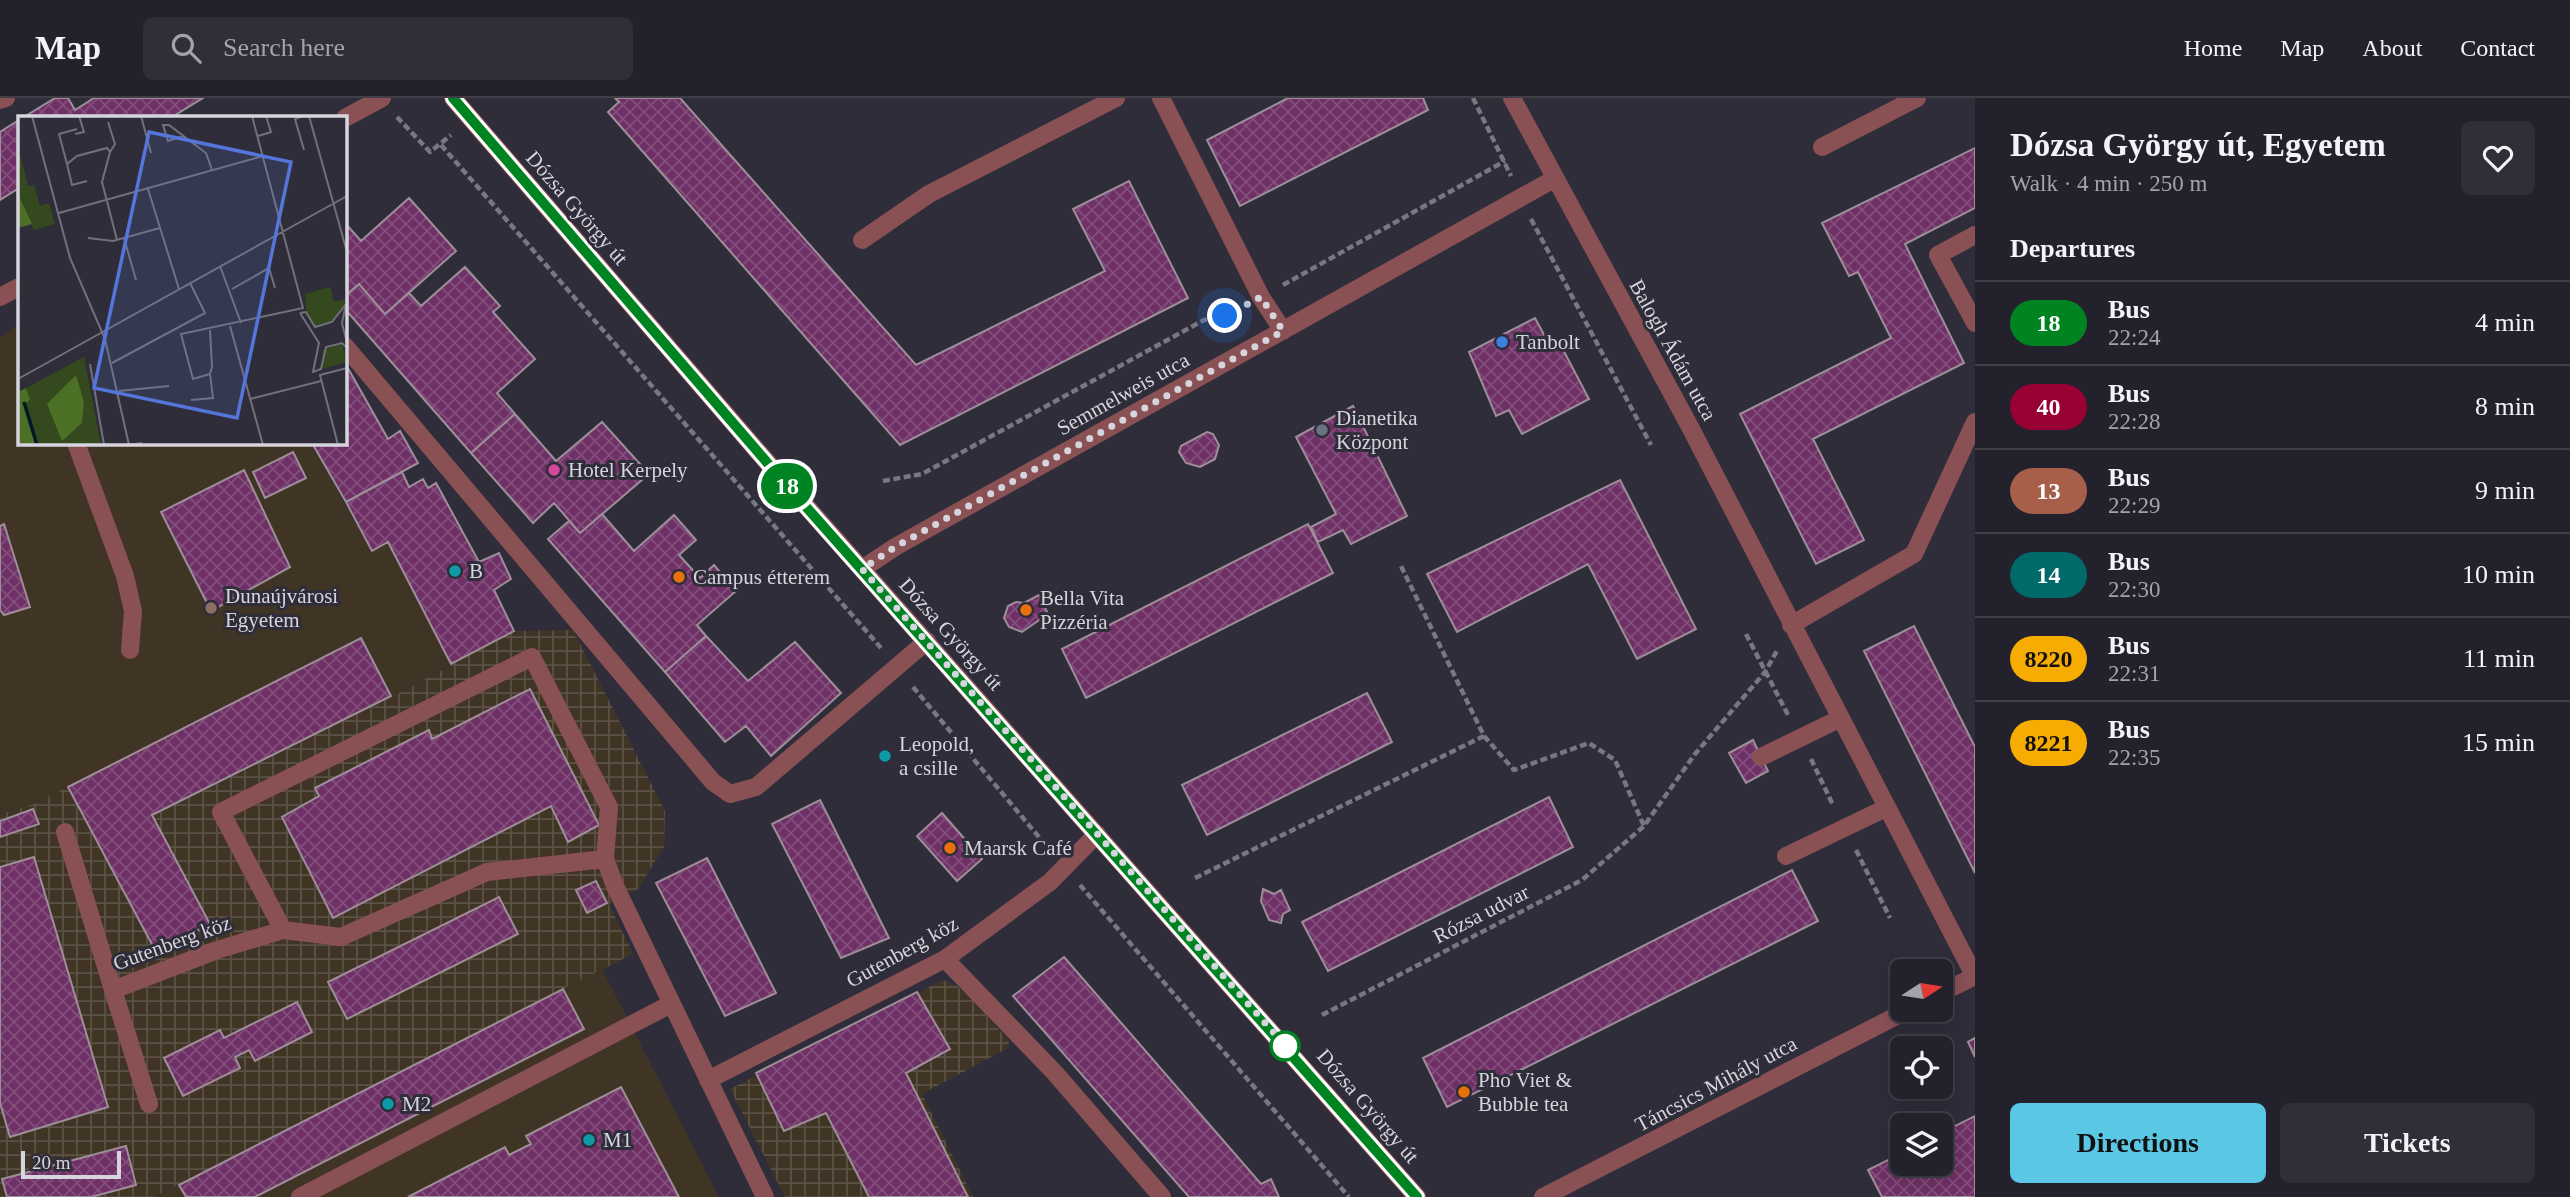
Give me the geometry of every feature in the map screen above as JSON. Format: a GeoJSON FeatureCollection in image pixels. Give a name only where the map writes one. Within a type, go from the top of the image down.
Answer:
{"type":"FeatureCollection","features":[{"type":"Feature","properties":{"kind":"street"},"geometry":{"type":"LineString","coordinates":[[0,100],[6,98]]}},
{"type":"Feature","properties":{"kind":"street","name":"Dózsa György út"},"geometry":{"type":"LineString","coordinates":[[453,98],[862,569],[1417,1197]]}},
{"type":"Feature","properties":{"kind":"street"},"geometry":{"type":"LineString","coordinates":[[862,240],[929,194],[1116,98]]}},
{"type":"Feature","properties":{"kind":"street"},"geometry":{"type":"LineString","coordinates":[[1161,98],[1261,297],[1283,331]]}},
{"type":"Feature","properties":{"kind":"street","name":"Balogh Ádám utca"},"geometry":{"type":"LineString","coordinates":[[1512,98],[1689,425],[1839,719],[1975,976]]}},
{"type":"Feature","properties":{"kind":"street"},"geometry":{"type":"LineString","coordinates":[[1822,147],[1917,98]]}},
{"type":"Feature","properties":{"kind":"street"},"geometry":{"type":"LineString","coordinates":[[346,117],[382,99]]}},
{"type":"Feature","properties":{"kind":"street","name":"Semmelweis utca"},"geometry":{"type":"LineString","coordinates":[[862,569],[895,547],[1521,200],[1554,179]]}},
{"type":"Feature","properties":{"kind":"street"},"geometry":{"type":"LineString","coordinates":[[1975,235],[1938,255],[1975,323]]}},
{"type":"Feature","properties":{"kind":"street"},"geometry":{"type":"LineString","coordinates":[[0,297],[18,289]]}},
{"type":"Feature","properties":{"kind":"street"},"geometry":{"type":"LineString","coordinates":[[346,347],[713,782],[730,794],[756,788],[927,641]]}},
{"type":"Feature","properties":{"kind":"street"},"geometry":{"type":"LineString","coordinates":[[1791,625],[1914,554],[1975,422]]}},
{"type":"Feature","properties":{"kind":"street"},"geometry":{"type":"LineString","coordinates":[[76,444],[125,576],[133,611],[130,650]]}},
{"type":"Feature","properties":{"kind":"street"},"geometry":{"type":"LineString","coordinates":[[605,859],[487,872],[341,937],[283,930],[221,812],[532,657],[609,807],[605,859],[670,1004],[765,1197]]}},
{"type":"Feature","properties":{"kind":"street"},"geometry":{"type":"LineString","coordinates":[[1761,757],[1839,719]]}},
{"type":"Feature","properties":{"kind":"street"},"geometry":{"type":"LineString","coordinates":[[1786,856],[1886,808]]}},
{"type":"Feature","properties":{"kind":"street","name":"Gutenberg köz"},"geometry":{"type":"LineString","coordinates":[[65,832],[113,990],[217,950],[283,930]]}},
{"type":"Feature","properties":{"kind":"street","name":"Gutenberg köz"},"geometry":{"type":"LineString","coordinates":[[708,1080],[946,959],[1049,883],[1097,834]]}},
{"type":"Feature","properties":{"kind":"street"},"geometry":{"type":"LineString","coordinates":[[946,959],[1055,1073],[1162,1197]]}},
{"type":"Feature","properties":{"kind":"street"},"geometry":{"type":"LineString","coordinates":[[1953,987],[1975,976]]}},
{"type":"Feature","properties":{"kind":"street"},"geometry":{"type":"LineString","coordinates":[[113,990],[149,1104]]}},
{"type":"Feature","properties":{"kind":"street"},"geometry":{"type":"LineString","coordinates":[[300,1197],[670,1004]]}},
{"type":"Feature","properties":{"kind":"street","name":"Táncsics Mihály utca"},"geometry":{"type":"LineString","coordinates":[[1544,1197],[1890,1019]]}},
{"type":"Feature","properties":{"kind":"path"},"geometry":{"type":"LineString","coordinates":[[1473,98],[1505,161],[1521,200],[1651,445]]}},
{"type":"Feature","properties":{"kind":"path"},"geometry":{"type":"LineString","coordinates":[[382,99],[430,152],[441,145]]}},
{"type":"Feature","properties":{"kind":"path"},"geometry":{"type":"LineString","coordinates":[[883,481],[922,474],[1204,320],[1225,316],[1261,297],[1505,161]]}},
{"type":"Feature","properties":{"kind":"path"},"geometry":{"type":"LineString","coordinates":[[1401,566],[1484,736],[1514,770],[1589,743],[1615,760],[1644,826]]}},
{"type":"Feature","properties":{"kind":"path","name":"Rózsa udvar"},"geometry":{"type":"LineString","coordinates":[[1322,1015],[1582,880],[1644,826],[1695,754],[1765,671],[1791,625]]}},
{"type":"Feature","properties":{"kind":"path"},"geometry":{"type":"LineString","coordinates":[[1745,634],[1890,918]]}},
{"type":"Feature","properties":{"kind":"path"},"geometry":{"type":"LineString","coordinates":[[1195,878],[1484,736]]}},
{"type":"Feature","properties":{"kind":"shaded area","name":"Dunaújvárosi Egyetem"},"geometry":{"type":"Polygon","coordinates":[[[18,325],[18,444],[312,444],[371,551],[388,542],[451,664],[395,695],[152,814],[210,924],[156,952],[68,787],[33,804],[0,814],[0,337],[18,325]]]}},
{"type":"Feature","properties":{"kind":"shaded area"},"geometry":{"type":"Polygon","coordinates":[[[573,630],[665,811],[664,847],[638,889],[609,904],[633,954],[154,1197],[0,1197],[0,814],[33,804],[68,787],[156,951],[210,924],[152,815],[395,695],[515,631],[573,630]]]}},
{"type":"Feature","properties":{"kind":"shaded area"},"geometry":{"type":"Polygon","coordinates":[[[602,969],[719,1197],[155,1197],[602,969]]]}},
{"type":"Feature","properties":{"kind":"shaded area"},"geometry":{"type":"Polygon","coordinates":[[[943,980],[957,986],[971,998],[1009,1041],[1008,1048],[922,1094],[973,1197],[785,1197],[730,1089],[943,980]]]}},
{"type":"Feature","properties":{"kind":"building"},"geometry":{"type":"Polygon","coordinates":[[[55,98],[68,98],[75,110],[94,98],[203,98],[174,116],[26,116],[55,98]]]}},
{"type":"Feature","properties":{"kind":"building"},"geometry":{"type":"Polygon","coordinates":[[[615,98],[680,98],[916,365],[1105,271],[1073,209],[1129,181],[1188,298],[900,445],[608,112],[619,102],[615,98]]]}},
{"type":"Feature","properties":{"kind":"building"},"geometry":{"type":"Polygon","coordinates":[[[1288,98],[1423,98],[1428,110],[1240,206],[1207,140],[1288,98]]]}},
{"type":"Feature","properties":{"kind":"building"},"geometry":{"type":"Polygon","coordinates":[[[18,121],[18,189],[0,200],[0,132],[18,121]]]}},
{"type":"Feature","properties":{"kind":"building"},"geometry":{"type":"Polygon","coordinates":[[[1975,148],[1975,208],[1905,244],[1964,363],[1813,439],[1864,540],[1816,564],[1740,414],[1891,338],[1858,272],[1849,276],[1822,223],[1975,148]]]}},
{"type":"Feature","properties":{"kind":"building"},"geometry":{"type":"Polygon","coordinates":[[[409,198],[456,251],[385,314],[359,284],[346,295],[346,224],[361,241],[409,198]]]}},
{"type":"Feature","properties":{"kind":"building"},"geometry":{"type":"Polygon","coordinates":[[[465,267],[500,306],[493,312],[535,359],[497,393],[515,414],[471,453],[346,310],[346,295],[359,284],[385,314],[409,293],[421,306],[465,267]]]}},
{"type":"Feature","properties":{"kind":"building"},"geometry":{"type":"Polygon","coordinates":[[[1535,318],[1549,344],[1558,340],[1589,399],[1522,434],[1509,410],[1496,416],[1469,352],[1535,318]]]}},
{"type":"Feature","properties":{"kind":"building"},"geometry":{"type":"Polygon","coordinates":[[[346,365],[388,439],[400,431],[418,463],[346,502],[313,444],[346,444],[346,365]]]}},
{"type":"Feature","properties":{"kind":"building"},"geometry":{"type":"Polygon","coordinates":[[[1353,406],[1407,516],[1351,544],[1343,530],[1318,542],[1311,527],[1336,514],[1296,437],[1353,406]]]}},
{"type":"Feature","properties":{"kind":"building"},"geometry":{"type":"Polygon","coordinates":[[[515,414],[556,461],[602,422],[649,474],[580,533],[554,503],[533,523],[471,453],[515,414]]]}},
{"type":"Feature","properties":{"kind":"building"},"geometry":{"type":"Polygon","coordinates":[[[1207,432],[1213,434],[1219,445],[1215,459],[1200,467],[1186,463],[1179,452],[1181,446],[1207,432]]]}},
{"type":"Feature","properties":{"kind":"building"},"geometry":{"type":"Polygon","coordinates":[[[293,452],[306,478],[265,498],[253,472],[293,452]]]}},
{"type":"Feature","properties":{"kind":"building"},"geometry":{"type":"Polygon","coordinates":[[[244,470],[290,567],[211,611],[161,512],[244,470]]]}},
{"type":"Feature","properties":{"kind":"building","name":"B"},"geometry":{"type":"Polygon","coordinates":[[[402,472],[409,487],[423,479],[428,488],[436,483],[479,562],[499,553],[511,579],[494,590],[514,631],[451,664],[388,542],[372,551],[346,502],[402,472]]]}},
{"type":"Feature","properties":{"kind":"building"},"geometry":{"type":"Polygon","coordinates":[[[1620,480],[1696,629],[1637,659],[1588,564],[1457,632],[1427,574],[1620,480]]]}},
{"type":"Feature","properties":{"kind":"building"},"geometry":{"type":"Polygon","coordinates":[[[602,514],[634,551],[674,515],[696,540],[679,555],[700,578],[714,565],[736,591],[697,625],[706,636],[665,672],[548,539],[569,521],[580,533],[602,514]]]}},
{"type":"Feature","properties":{"kind":"building"},"geometry":{"type":"Polygon","coordinates":[[[4,524],[30,607],[4,615],[0,610],[0,526],[4,524]]]}},
{"type":"Feature","properties":{"kind":"building"},"geometry":{"type":"Polygon","coordinates":[[[1308,524],[1333,573],[1086,698],[1062,649],[1308,524]]]}},
{"type":"Feature","properties":{"kind":"building","name":"Bella Vita Pizzéria"},"geometry":{"type":"Polygon","coordinates":[[[1039,595],[1048,614],[1022,632],[1009,627],[1004,618],[1008,606],[1016,602],[1024,603],[1039,595]]]}},
{"type":"Feature","properties":{"kind":"building"},"geometry":{"type":"Polygon","coordinates":[[[1914,626],[1975,747],[1975,873],[1864,651],[1914,626]]]}},
{"type":"Feature","properties":{"kind":"building"},"geometry":{"type":"Polygon","coordinates":[[[706,636],[748,681],[795,642],[841,693],[771,756],[746,726],[725,742],[665,672],[706,636]]]}},
{"type":"Feature","properties":{"kind":"building"},"geometry":{"type":"Polygon","coordinates":[[[361,638],[391,696],[152,815],[210,924],[156,952],[68,787],[361,638]]]}},
{"type":"Feature","properties":{"kind":"building"},"geometry":{"type":"Polygon","coordinates":[[[530,689],[599,825],[568,842],[551,806],[333,918],[282,817],[319,796],[315,788],[429,730],[432,739],[530,689]]]}},
{"type":"Feature","properties":{"kind":"building"},"geometry":{"type":"Polygon","coordinates":[[[1367,693],[1392,742],[1207,835],[1182,785],[1367,693]]]}},
{"type":"Feature","properties":{"kind":"building"},"geometry":{"type":"Polygon","coordinates":[[[1753,740],[1768,771],[1746,783],[1729,753],[1753,740]]]}},
{"type":"Feature","properties":{"kind":"building"},"geometry":{"type":"Polygon","coordinates":[[[1549,797],[1573,847],[1328,971],[1302,922],[1549,797]]]}},
{"type":"Feature","properties":{"kind":"building"},"geometry":{"type":"Polygon","coordinates":[[[820,800],[889,938],[841,958],[772,824],[820,800]]]}},
{"type":"Feature","properties":{"kind":"building"},"geometry":{"type":"Polygon","coordinates":[[[33,809],[39,824],[0,837],[0,821],[33,809]]]}},
{"type":"Feature","properties":{"kind":"building","name":"Maarsk Café"},"geometry":{"type":"Polygon","coordinates":[[[942,813],[982,859],[957,881],[917,836],[942,813]]]}},
{"type":"Feature","properties":{"kind":"building"},"geometry":{"type":"Polygon","coordinates":[[[34,857],[108,1107],[10,1137],[0,1103],[0,867],[34,857]]]}},
{"type":"Feature","properties":{"kind":"building"},"geometry":{"type":"Polygon","coordinates":[[[707,858],[776,993],[725,1016],[656,883],[707,858]]]}},
{"type":"Feature","properties":{"kind":"building"},"geometry":{"type":"Polygon","coordinates":[[[1792,870],[1818,921],[1447,1107],[1423,1058],[1792,870]]]}},
{"type":"Feature","properties":{"kind":"building"},"geometry":{"type":"Polygon","coordinates":[[[596,881],[607,903],[587,913],[576,890],[596,881]]]}},
{"type":"Feature","properties":{"kind":"building"},"geometry":{"type":"Polygon","coordinates":[[[1263,889],[1274,894],[1281,890],[1290,910],[1283,914],[1281,923],[1269,920],[1261,901],[1263,889]]]}},
{"type":"Feature","properties":{"kind":"building"},"geometry":{"type":"Polygon","coordinates":[[[499,897],[518,934],[347,1019],[328,982],[499,897]]]}},
{"type":"Feature","properties":{"kind":"building"},"geometry":{"type":"Polygon","coordinates":[[[1064,957],[1261,1184],[1271,1179],[1279,1197],[1189,1197],[1013,996],[1064,957]]]}},
{"type":"Feature","properties":{"kind":"building","name":"M2"},"geometry":{"type":"Polygon","coordinates":[[[563,989],[584,1029],[255,1197],[186,1197],[179,1185],[563,989]]]}},
{"type":"Feature","properties":{"kind":"building"},"geometry":{"type":"Polygon","coordinates":[[[917,992],[950,1049],[906,1073],[968,1197],[869,1197],[826,1113],[784,1131],[756,1073],[917,992]]]}},
{"type":"Feature","properties":{"kind":"building"},"geometry":{"type":"Polygon","coordinates":[[[297,1002],[312,1032],[255,1061],[249,1050],[235,1057],[240,1068],[183,1096],[164,1058],[220,1030],[224,1038],[297,1002]]]}},
{"type":"Feature","properties":{"kind":"building"},"geometry":{"type":"Polygon","coordinates":[[[1975,1038],[1975,1057],[1968,1042],[1975,1038]]]}},
{"type":"Feature","properties":{"kind":"building","name":"M1"},"geometry":{"type":"Polygon","coordinates":[[[621,1087],[679,1197],[408,1197],[505,1147],[509,1155],[531,1144],[526,1136],[621,1087]]]}},
{"type":"Feature","properties":{"kind":"building"},"geometry":{"type":"Polygon","coordinates":[[[1975,1116],[1975,1197],[1882,1197],[1868,1170],[1890,1159],[1890,1176],[1953,1176],[1953,1127],[1975,1116]]]}},
{"type":"Feature","properties":{"kind":"building"},"geometry":{"type":"Polygon","coordinates":[[[126,1146],[136,1185],[91,1197],[7,1197],[2,1179],[126,1146]]]}},
{"type":"Feature","properties":{"kind":"bus line","name":"18"},"geometry":{"type":"LineString","coordinates":[[453,98],[825,529],[893,602],[1417,1197]]}},
{"type":"Feature","properties":{"kind":"place","name":"Tanbolt"},"geometry":{"type":"Point","coordinates":[1502,342]}},
{"type":"Feature","properties":{"kind":"place","name":"Dianetika Központ"},"geometry":{"type":"Point","coordinates":[1322,430]}},
{"type":"Feature","properties":{"kind":"place","name":"Hotel Kerpely"},"geometry":{"type":"Point","coordinates":[554,470]}},
{"type":"Feature","properties":{"kind":"place","name":"B"},"geometry":{"type":"Point","coordinates":[455,571]}},
{"type":"Feature","properties":{"kind":"place","name":"Campus étterem"},"geometry":{"type":"Point","coordinates":[679,577]}},
{"type":"Feature","properties":{"kind":"place","name":"Dunaújvárosi Egyetem"},"geometry":{"type":"Point","coordinates":[211,608]}},
{"type":"Feature","properties":{"kind":"place","name":"Bella Vita Pizzéria"},"geometry":{"type":"Point","coordinates":[1026,610]}},
{"type":"Feature","properties":{"kind":"place","name":"Leopold, a csille"},"geometry":{"type":"Point","coordinates":[885,756]}},
{"type":"Feature","properties":{"kind":"place","name":"Maarsk Café"},"geometry":{"type":"Point","coordinates":[950,848]}},
{"type":"Feature","properties":{"kind":"place","name":"Pho Viet & Bubble tea"},"geometry":{"type":"Point","coordinates":[1464,1092]}},
{"type":"Feature","properties":{"kind":"place","name":"M2"},"geometry":{"type":"Point","coordinates":[388,1104]}},
{"type":"Feature","properties":{"kind":"place","name":"M1"},"geometry":{"type":"Point","coordinates":[589,1140]}},
{"type":"Feature","properties":{"kind":"route"},"geometry":{"type":"LineString","coordinates":[[1225,316],[1261,297],[1283,331],[895,547],[862,569],[1290,1051],[1285,1046]]}}]}
